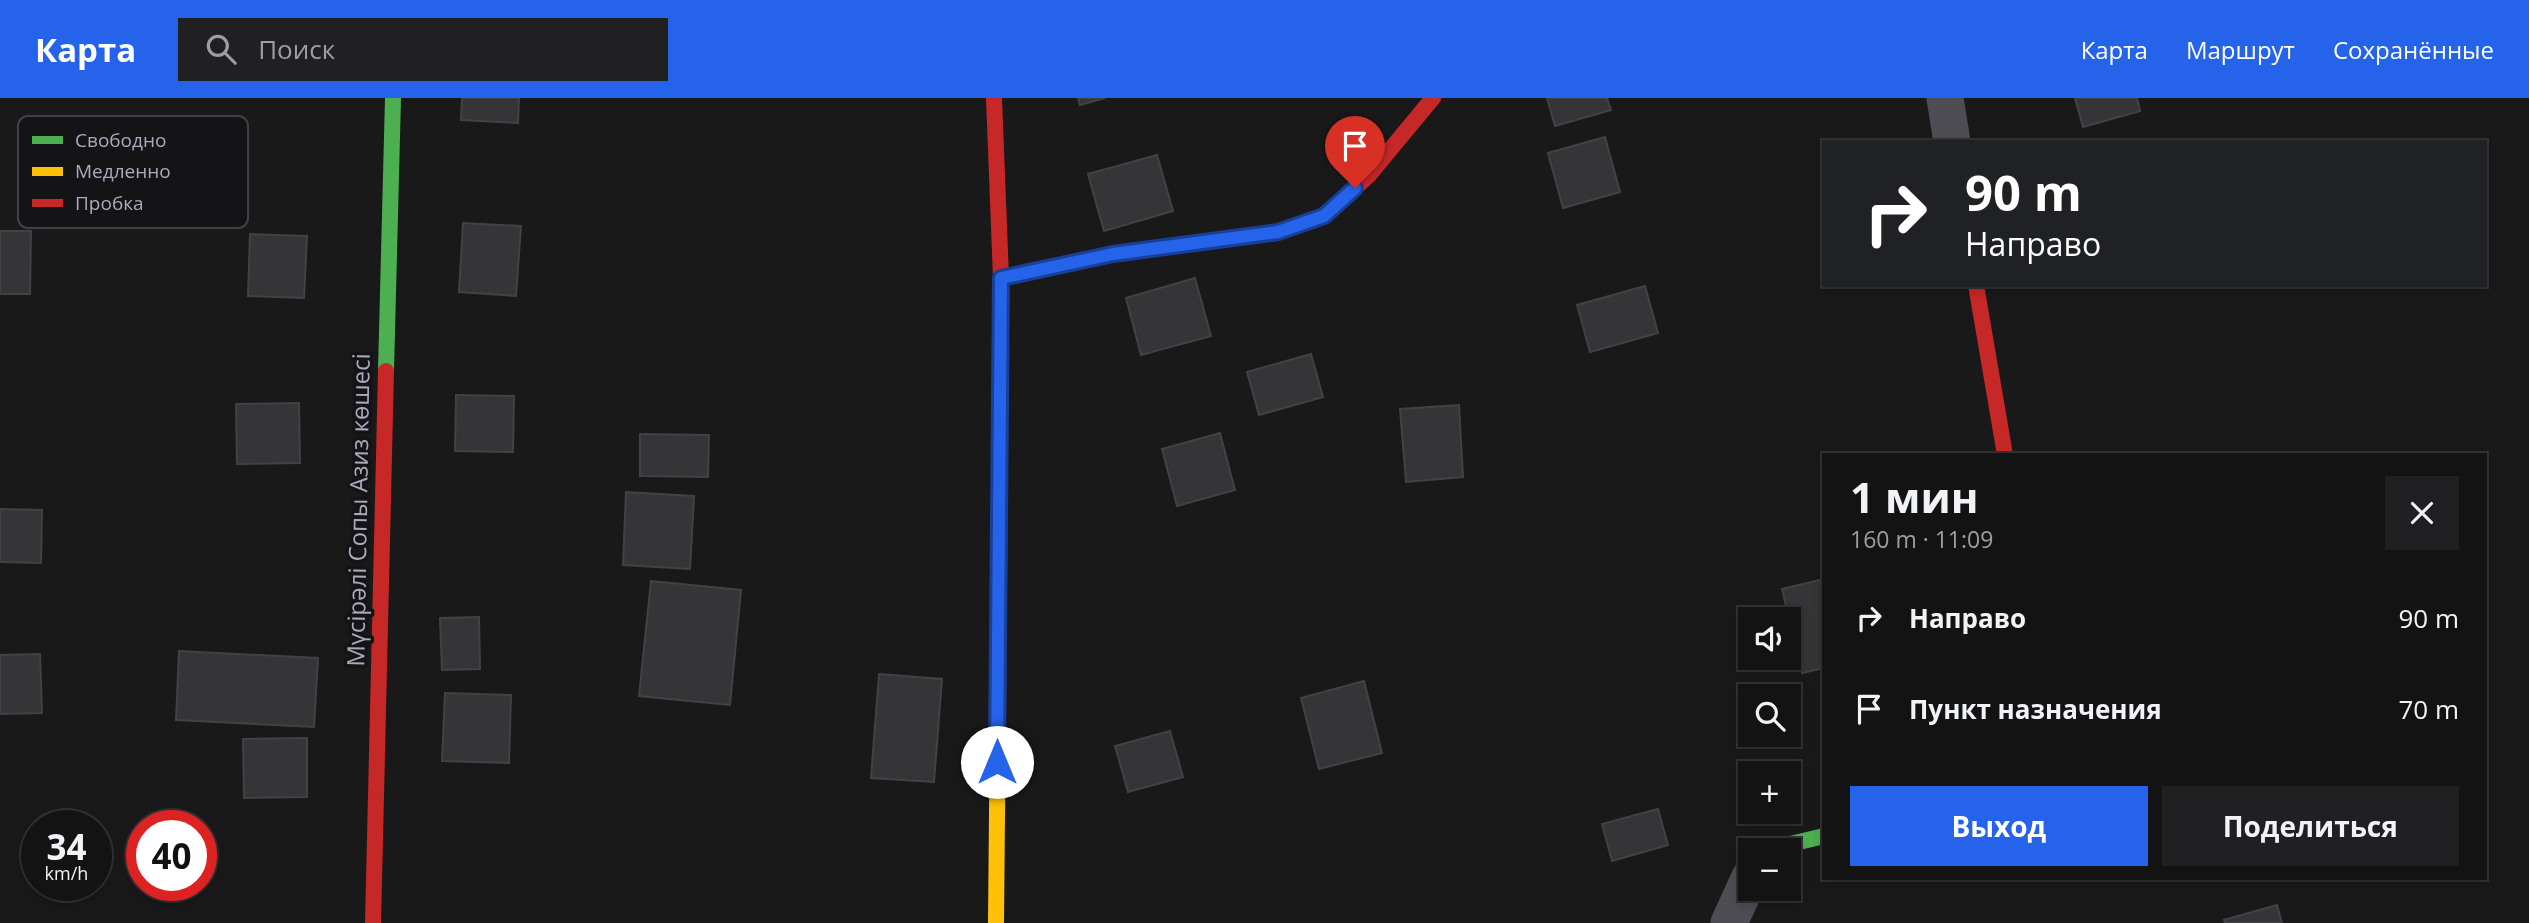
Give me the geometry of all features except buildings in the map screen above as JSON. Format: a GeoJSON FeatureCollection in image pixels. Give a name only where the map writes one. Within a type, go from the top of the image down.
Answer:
{"type":"FeatureCollection","features":[{"type":"Feature","properties":{"kind":"street","name":"Мүсірәлі Сопы Азиз көшесі"},"geometry":{"type":"LineString","coordinates":[[373,923],[393,98]]}},
{"type":"Feature","properties":{"kind":"street"},"geometry":{"type":"LineString","coordinates":[[994,98],[1001,278],[996,923]]}},
{"type":"Feature","properties":{"kind":"street"},"geometry":{"type":"LineString","coordinates":[[1001,278],[1113,254],[1278,232],[1324,216],[1370,174],[1433,98]]}},
{"type":"Feature","properties":{"kind":"street"},"geometry":{"type":"LineString","coordinates":[[1945,98],[1952,140]]}},
{"type":"Feature","properties":{"kind":"street"},"geometry":{"type":"LineString","coordinates":[[1976,287],[2005,453]]}},
{"type":"Feature","properties":{"kind":"street"},"geometry":{"type":"LineString","coordinates":[[1801,842],[1822,836]]}},
{"type":"Feature","properties":{"kind":"street"},"geometry":{"type":"LineString","coordinates":[[1729,923],[1739,901]]}},
{"type":"Feature","properties":{"kind":"traffic: fast"},"geometry":{"type":"LineString","coordinates":[[386,371],[393,98]]}},
{"type":"Feature","properties":{"kind":"traffic: fast"},"geometry":{"type":"LineString","coordinates":[[1801,842],[1822,836]]}},
{"type":"Feature","properties":{"kind":"traffic: slow"},"geometry":{"type":"LineString","coordinates":[[996,923],[998,703]]}},
{"type":"Feature","properties":{"kind":"traffic: jam"},"geometry":{"type":"LineString","coordinates":[[994,98],[1001,278],[998,703]]}},
{"type":"Feature","properties":{"kind":"traffic: jam"},"geometry":{"type":"LineString","coordinates":[[1001,278],[1113,254],[1278,232],[1324,216],[1370,174],[1433,98]]}},
{"type":"Feature","properties":{"kind":"traffic: jam"},"geometry":{"type":"LineString","coordinates":[[1976,287],[2005,453]]}},
{"type":"Feature","properties":{"kind":"traffic: jam"},"geometry":{"type":"LineString","coordinates":[[373,923],[386,371]]}},
{"type":"Feature","properties":{"kind":"route"},"geometry":{"type":"LineString","coordinates":[[997,762],[1001,278],[1113,254],[1278,232],[1324,216],[1355,188]]}}]}
